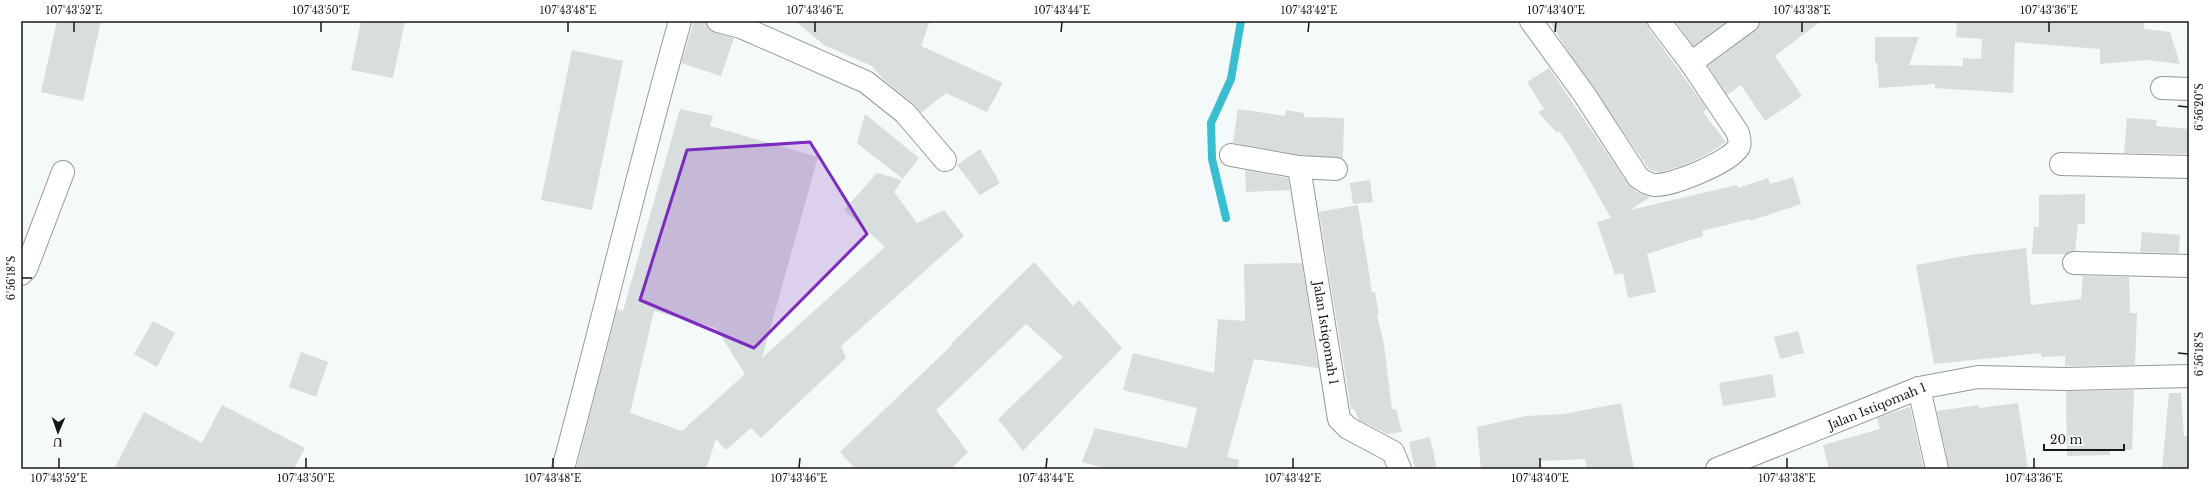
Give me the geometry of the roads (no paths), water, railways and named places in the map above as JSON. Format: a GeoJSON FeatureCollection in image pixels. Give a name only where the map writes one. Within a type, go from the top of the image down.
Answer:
{"type":"FeatureCollection","features":[{"type":"Feature","properties":{"kind":"street"},"geometry":{"type":"LineString","coordinates":[[563,469],[603,318],[653,117],[680,21]]}},
{"type":"Feature","properties":{"kind":"street"},"geometry":{"type":"LineString","coordinates":[[718,21],[741,27],[866,82],[905,113],[945,160]]}},
{"type":"Feature","properties":{"kind":"street"},"geometry":{"type":"LineString","coordinates":[[1531,21],[1584,94],[1638,177],[1647,183],[1654,185],[1675,182],[1725,159],[1739,147],[1738,133],[1691,63],[1659,21]]}},
{"type":"Feature","properties":{"kind":"street"},"geometry":{"type":"LineString","coordinates":[[1691,63],[1748,21]]}},
{"type":"Feature","properties":{"kind":"street"},"geometry":{"type":"LineString","coordinates":[[2162,88],[2189,89]]}},
{"type":"Feature","properties":{"kind":"street"},"geometry":{"type":"LineString","coordinates":[[1231,155],[1299,167],[1336,169]]}},
{"type":"Feature","properties":{"kind":"street"},"geometry":{"type":"LineString","coordinates":[[2061,164],[2189,167]]}},
{"type":"Feature","properties":{"kind":"street","name":"Jalan Istiqomah 1"},"geometry":{"type":"LineString","coordinates":[[1299,167],[1339,419],[1348,428],[1393,452],[1400,469]]}},
{"type":"Feature","properties":{"kind":"street"},"geometry":{"type":"LineString","coordinates":[[21,274],[26,269],[63,172]]}},
{"type":"Feature","properties":{"kind":"street"},"geometry":{"type":"LineString","coordinates":[[2074,263],[2189,266]]}},
{"type":"Feature","properties":{"kind":"street","name":"Jalan Istiqomah 1"},"geometry":{"type":"LineString","coordinates":[[1717,469],[1919,388],[1978,377],[2065,379],[2189,376]]}},
{"type":"Feature","properties":{"kind":"street"},"geometry":{"type":"LineString","coordinates":[[1919,388],[1937,469]]}},
{"type":"Feature","properties":{"kind":"waterway"},"geometry":{"type":"LineString","coordinates":[[1226,218],[1212,159],[1211,123],[1231,79],[1241,21]]}}]}
